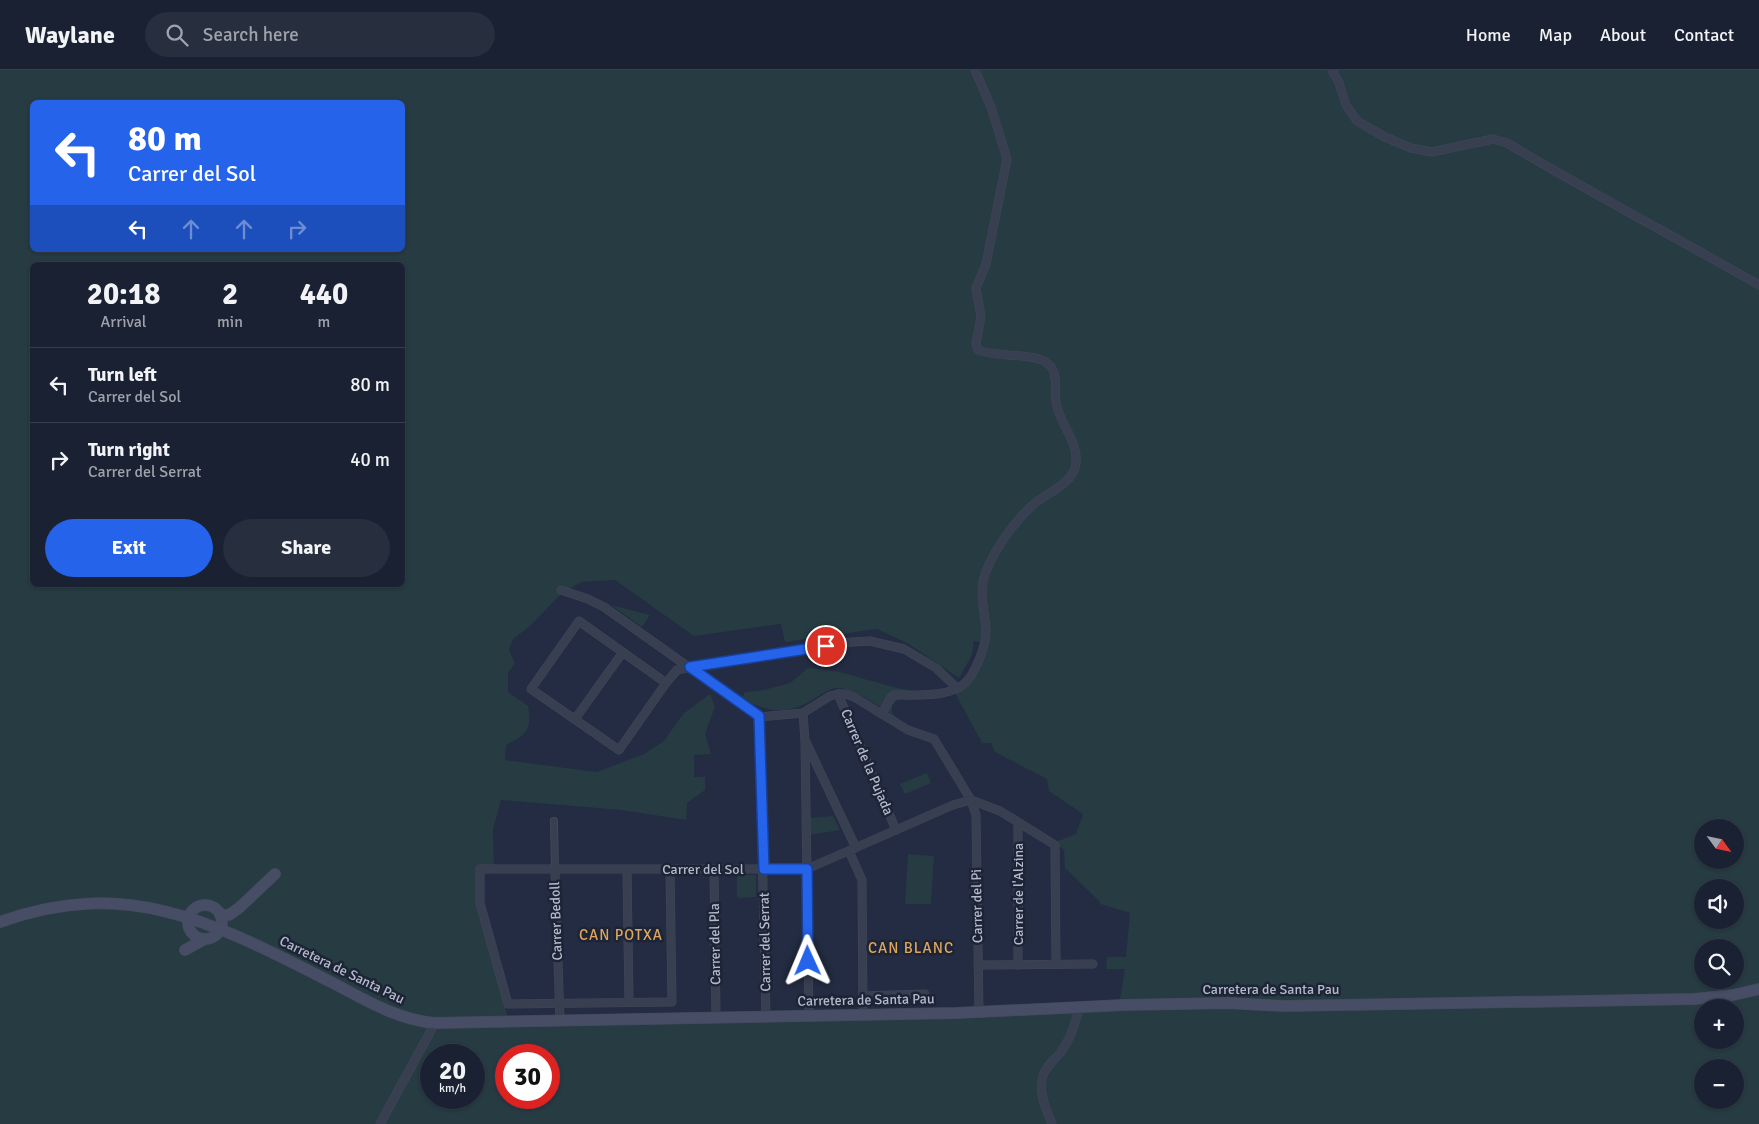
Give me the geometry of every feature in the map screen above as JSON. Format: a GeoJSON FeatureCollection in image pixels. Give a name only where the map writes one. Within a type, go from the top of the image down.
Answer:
{"type":"FeatureCollection","features":[{"type":"Feature","properties":{"kind":"main road"},"geometry":{"type":"LineString","coordinates":[[220,915],[229,915],[239,908],[275,874]]}},
{"type":"Feature","properties":{"kind":"main road"},"geometry":{"type":"LineString","coordinates":[[0,922],[51,908],[96,902],[160,909],[188,920],[213,935]]}},
{"type":"Feature","properties":{"kind":"main road"},"geometry":{"type":"LineString","coordinates":[[220,915],[213,935],[185,950],[190,938],[188,920],[202,905],[216,909],[241,938]]}},
{"type":"Feature","properties":{"kind":"main road"},"geometry":{"type":"LineString","coordinates":[[160,909],[188,920],[197,937],[223,935],[241,938]]}},
{"type":"Feature","properties":{"kind":"main road","name":"Carretera de Santa Pau"},"geometry":{"type":"LineString","coordinates":[[241,938],[390,1012],[420,1022],[436,1024],[979,1013],[1079,1006],[1226,1003],[1284,1006],[1694,999],[1759,990]]}},
{"type":"Feature","properties":{"kind":"street"},"geometry":{"type":"LineString","coordinates":[[882,714],[890,699],[894,696],[939,694],[965,683],[979,660],[986,631],[982,591],[985,571],[994,554],[1032,505],[1064,483],[1074,468],[1076,453],[1071,436],[1057,407],[1054,372],[1048,363],[1038,360],[987,354],[978,350],[976,343],[981,317],[976,288],[986,264],[1007,159],[991,106],[975,70]]}},
{"type":"Feature","properties":{"kind":"street"},"geometry":{"type":"LineString","coordinates":[[1332,70],[1339,83],[1346,105],[1357,121],[1384,137],[1422,151],[1442,151],[1494,139],[1507,143],[1620,208],[1727,265],[1759,285]]}},
{"type":"Feature","properties":{"kind":"street"},"geometry":{"type":"LineString","coordinates":[[561,590],[588,599],[604,607],[759,716],[803,713],[830,696],[838,694]]}},
{"type":"Feature","properties":{"kind":"street"},"geometry":{"type":"LineString","coordinates":[[666,683],[578,621],[531,689],[619,750],[666,683],[678,670],[690,667],[838,643],[870,641],[904,649],[936,668],[957,688]]}},
{"type":"Feature","properties":{"kind":"street"},"geometry":{"type":"LineString","coordinates":[[575,719],[623,652]]}},
{"type":"Feature","properties":{"kind":"street","name":"Carrer del Pi"},"geometry":{"type":"LineString","coordinates":[[838,694],[854,697],[908,730],[934,739],[971,800],[976,815],[979,1013]]}},
{"type":"Feature","properties":{"kind":"street","name":"Carrer de la Pujada"},"geometry":{"type":"LineString","coordinates":[[838,694],[896,830]]}},
{"type":"Feature","properties":{"kind":"street"},"geometry":{"type":"LineString","coordinates":[[803,713],[809,1016]]}},
{"type":"Feature","properties":{"kind":"street","name":"Carrer del Serrat"},"geometry":{"type":"LineString","coordinates":[[759,716],[766,1017]]}},
{"type":"Feature","properties":{"kind":"street"},"geometry":{"type":"LineString","coordinates":[[805,741],[853,850],[862,880],[863,1014]]}},
{"type":"Feature","properties":{"kind":"street"},"geometry":{"type":"LineString","coordinates":[[971,800],[1000,811],[1055,845],[1056,964]]}},
{"type":"Feature","properties":{"kind":"street","name":"Carrer del Sol"},"geometry":{"type":"LineString","coordinates":[[559,1002],[508,1004],[480,903],[480,869],[807,869],[954,805],[971,800]]}},
{"type":"Feature","properties":{"kind":"street","name":"Carrer Bedoll"},"geometry":{"type":"LineString","coordinates":[[554,821],[560,1021]]}},
{"type":"Feature","properties":{"kind":"street","name":"Carrer de l'Alzina"},"geometry":{"type":"LineString","coordinates":[[1018,823],[1018,965]]}},
{"type":"Feature","properties":{"kind":"street","name":"Carrer del Pla"},"geometry":{"type":"LineString","coordinates":[[714,869],[716,1018]]}},
{"type":"Feature","properties":{"kind":"street"},"geometry":{"type":"LineString","coordinates":[[627,870],[629,1002]]}},
{"type":"Feature","properties":{"kind":"street"},"geometry":{"type":"LineString","coordinates":[[559,1002],[672,1002],[670,870]]}},
{"type":"Feature","properties":{"kind":"street"},"geometry":{"type":"LineString","coordinates":[[978,965],[1093,964]]}},
{"type":"Feature","properties":{"kind":"street"},"geometry":{"type":"LineString","coordinates":[[863,996],[925,994]]}},
{"type":"Feature","properties":{"kind":"street"},"geometry":{"type":"LineString","coordinates":[[1052,1124],[1042,1095],[1042,1081],[1046,1069],[1061,1052],[1075,1028],[1079,1006]]}},
{"type":"Feature","properties":{"kind":"street"},"geometry":{"type":"LineString","coordinates":[[380,1124],[436,1024]]}},
{"type":"Feature","properties":{"kind":"shaded area"},"geometry":{"type":"Polygon","coordinates":[[[0,70],[1759,70],[1759,1124],[0,1124],[0,70]],[[615,580],[582,582],[563,592],[529,627],[513,639],[509,650],[515,663],[508,673],[508,692],[528,706],[529,721],[523,735],[506,745],[505,760],[597,772],[644,754],[664,741],[683,714],[710,694],[715,707],[705,734],[711,754],[694,755],[694,777],[705,777],[705,790],[687,803],[686,820],[621,810],[501,800],[493,829],[494,867],[483,867],[477,904],[509,1022],[1118,1009],[1125,969],[1106,969],[1107,957],[1126,957],[1130,913],[1100,904],[1065,868],[1064,850],[1059,846],[1058,841],[1076,834],[1083,814],[1049,791],[1047,779],[995,752],[991,743],[982,743],[955,693],[898,699],[892,706],[892,712],[896,718],[868,699],[851,691],[838,688],[832,689],[805,704],[787,710],[761,707],[742,698],[745,692],[764,690],[790,683],[808,668],[837,672],[905,689],[936,692],[950,689],[962,683],[969,675],[975,664],[982,642],[974,641],[972,655],[959,678],[909,644],[877,629],[785,642],[781,624],[694,636],[615,580]]]}},
{"type":"Feature","properties":{"kind":"shaded area"},"geometry":{"type":"Polygon","coordinates":[[[611,605],[650,615],[642,627],[611,605]]]}},
{"type":"Feature","properties":{"kind":"shaded area"},"geometry":{"type":"Polygon","coordinates":[[[927,773],[931,783],[905,794],[900,784],[927,773]]]}},
{"type":"Feature","properties":{"kind":"shaded area"},"geometry":{"type":"Polygon","coordinates":[[[833,816],[840,830],[810,835],[810,818],[833,816]]]}},
{"type":"Feature","properties":{"kind":"shaded area"},"geometry":{"type":"Polygon","coordinates":[[[908,854],[934,856],[931,904],[905,904],[908,854]]]}},
{"type":"Feature","properties":{"kind":"shaded area"},"geometry":{"type":"Polygon","coordinates":[[[737,875],[756,875],[756,897],[737,898],[737,875]]]}},
{"type":"Feature","properties":{"kind":"district","name":"CAN POTXA"},"geometry":{"type":"Point","coordinates":[621,935]}},
{"type":"Feature","properties":{"kind":"district","name":"CAN BLANC"},"geometry":{"type":"Point","coordinates":[911,948]}},
{"type":"Feature","properties":{"kind":"route"},"geometry":{"type":"LineString","coordinates":[[808,961],[807,869],[764,869],[759,716],[690,667],[826,646]]}}]}
